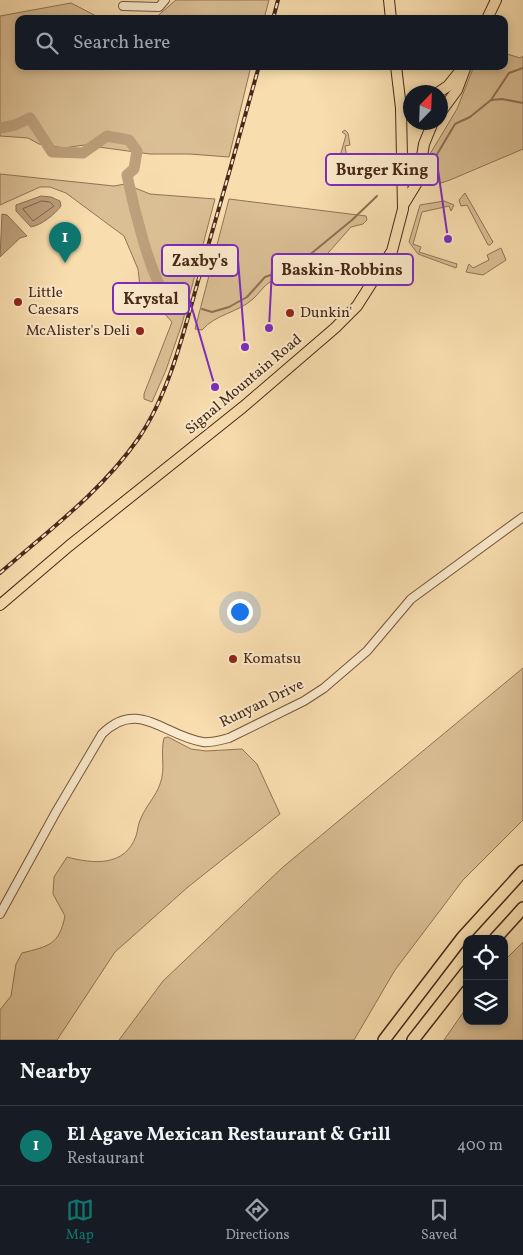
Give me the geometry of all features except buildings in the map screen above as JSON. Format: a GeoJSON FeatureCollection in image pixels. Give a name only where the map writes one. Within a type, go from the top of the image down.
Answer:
{"type":"FeatureCollection","features":[{"type":"Feature","properties":{"kind":"highway"},"geometry":{"type":"LineString","coordinates":[[384,1040],[462,938],[523,871]]}},
{"type":"Feature","properties":{"kind":"highway"},"geometry":{"type":"LineString","coordinates":[[499,935],[523,908]]}},
{"type":"Feature","properties":{"kind":"highway"},"geometry":{"type":"LineString","coordinates":[[413,1040],[463,976]]}},
{"type":"Feature","properties":{"kind":"main road"},"geometry":{"type":"LineString","coordinates":[[388,0],[390,15]]}},
{"type":"Feature","properties":{"kind":"main road"},"geometry":{"type":"LineString","coordinates":[[489,15],[496,0]]}},
{"type":"Feature","properties":{"kind":"main road","name":"Signal Mountain Road"},"geometry":{"type":"LineString","coordinates":[[397,70],[403,95]]}},
{"type":"Feature","properties":{"kind":"main road"},"geometry":{"type":"LineString","coordinates":[[448,86],[462,70]]}},
{"type":"Feature","properties":{"kind":"main road"},"geometry":{"type":"LineString","coordinates":[[448,102],[456,90],[464,70]]}},
{"type":"Feature","properties":{"kind":"main road","name":"Signal Mountain Road"},"geometry":{"type":"LineString","coordinates":[[0,605],[69,546],[243,407],[335,328],[357,306],[392,251],[404,205],[406,130]]}},
{"type":"Feature","properties":{"kind":"main road"},"geometry":{"type":"LineString","coordinates":[[404,205],[418,181],[424,144],[430,130]]}},
{"type":"Feature","properties":{"kind":"street"},"geometry":{"type":"LineString","coordinates":[[124,6],[158,8],[165,0]]}},
{"type":"Feature","properties":{"kind":"street","name":"Runyan Drive"},"geometry":{"type":"LineString","coordinates":[[0,914],[56,812],[102,734],[110,726],[128,719],[143,720],[188,738],[204,742],[230,738],[304,701],[324,688],[366,651],[411,599],[523,517]]}},
{"type":"Feature","properties":{"kind":"shaded area"},"geometry":{"type":"Polygon","coordinates":[[[176,0],[269,0],[265,15],[159,15],[176,0]]]}},
{"type":"Feature","properties":{"kind":"shaded area"},"geometry":{"type":"Polygon","coordinates":[[[71,3],[94,15],[15,15],[15,70],[250,70],[229,157],[190,154],[150,154],[84,145],[64,148],[39,144],[28,138],[0,136],[0,16],[71,3]]]}},
{"type":"Feature","properties":{"kind":"shaded area"},"geometry":{"type":"Polygon","coordinates":[[[508,54],[520,58],[523,56],[523,149],[441,183],[428,174],[430,154],[444,130],[448,130],[448,124],[457,109],[472,70],[508,70],[508,54]]]}},
{"type":"Feature","properties":{"kind":"shaded area"},"geometry":{"type":"Polygon","coordinates":[[[345,130],[348,133],[350,145],[345,146],[349,169],[353,171],[352,173],[332,172],[331,169],[337,167],[346,135],[342,132],[345,130]]]}},
{"type":"Feature","properties":{"kind":"shaded area"},"geometry":{"type":"Polygon","coordinates":[[[0,174],[114,186],[125,184],[150,194],[215,199],[182,324],[166,370],[152,402],[144,399],[144,394],[172,322],[140,286],[138,269],[124,236],[66,193],[50,187],[40,187],[0,205],[0,174]]]}},
{"type":"Feature","properties":{"kind":"shaded area"},"geometry":{"type":"Polygon","coordinates":[[[465,193],[493,242],[490,245],[488,245],[467,205],[461,206],[459,200],[465,193]]]}},
{"type":"Feature","properties":{"kind":"shaded area"},"geometry":{"type":"Polygon","coordinates":[[[229,199],[366,216],[367,220],[363,224],[351,227],[321,261],[304,270],[293,281],[279,280],[270,282],[247,304],[214,320],[202,330],[195,329],[229,199]]]}},
{"type":"Feature","properties":{"kind":"shaded area"},"geometry":{"type":"Polygon","coordinates":[[[444,201],[454,205],[451,211],[449,206],[422,212],[413,244],[421,247],[419,252],[457,264],[456,268],[418,254],[409,242],[420,205],[444,201]]]}},
{"type":"Feature","properties":{"kind":"shaded area"},"geometry":{"type":"Polygon","coordinates":[[[501,248],[506,260],[483,275],[466,272],[469,264],[473,268],[489,260],[487,255],[501,248]]]}},
{"type":"Feature","properties":{"kind":"shaded area"},"geometry":{"type":"Polygon","coordinates":[[[523,668],[523,820],[463,880],[395,970],[354,1040],[119,1040],[163,981],[283,867],[523,668]]]}},
{"type":"Feature","properties":{"kind":"shaded area"},"geometry":{"type":"Polygon","coordinates":[[[168,737],[191,749],[206,751],[242,749],[257,764],[280,814],[188,887],[115,952],[57,1040],[0,1040],[0,1010],[11,996],[16,964],[22,953],[51,943],[56,939],[63,926],[65,916],[53,894],[54,877],[67,857],[97,862],[107,861],[124,853],[131,846],[140,820],[160,784],[163,773],[164,738],[168,737]]]}},
{"type":"Feature","properties":{"kind":"shaded area"},"geometry":{"type":"Polygon","coordinates":[[[523,942],[523,1040],[444,1040],[463,1013],[463,1025],[508,1025],[508,957],[523,942]]]}},
{"type":"Feature","properties":{"kind":"water"},"geometry":{"type":"Polygon","coordinates":[[[41,196],[51,197],[60,201],[61,206],[48,219],[31,227],[16,211],[16,205],[41,196]]]}},
{"type":"Feature","properties":{"kind":"water"},"geometry":{"type":"Polygon","coordinates":[[[2,214],[7,215],[27,236],[20,238],[0,257],[2,214]]]}},
{"type":"Feature","properties":{"kind":"waterway"},"geometry":{"type":"LineString","coordinates":[[436,156],[455,124],[470,117],[491,100],[509,73],[523,68]]}},
{"type":"Feature","properties":{"kind":"waterway"},"geometry":{"type":"LineString","coordinates":[[491,100],[502,99],[523,103]]}},
{"type":"Feature","properties":{"kind":"waterway"},"geometry":{"type":"LineString","coordinates":[[0,128],[15,125],[30,118],[52,152],[83,153],[107,136],[129,140],[137,151],[134,169],[127,175],[143,240],[155,275],[162,288],[169,298],[179,301]]}},
{"type":"Feature","properties":{"kind":"waterway"},"geometry":{"type":"LineString","coordinates":[[202,309],[212,312],[229,307],[247,297],[265,277],[296,266],[352,220],[377,196]]}},
{"type":"Feature","properties":{"kind":"railway"},"geometry":{"type":"LineString","coordinates":[[274,15],[278,0]]}},
{"type":"Feature","properties":{"kind":"railway"},"geometry":{"type":"LineString","coordinates":[[0,573],[91,494],[123,458],[149,421],[168,381],[182,337],[258,70]]}},
{"type":"Feature","properties":{"kind":"place","name":"Burger King"},"geometry":{"type":"Point","coordinates":[448,239]}},
{"type":"Feature","properties":{"kind":"place","name":"El Agave Mexican Restaurant & Grill"},"geometry":{"type":"Point","coordinates":[65,263]}},
{"type":"Feature","properties":{"kind":"place","name":"Little Caesars"},"geometry":{"type":"Point","coordinates":[18,302]}},
{"type":"Feature","properties":{"kind":"place","name":"Dunkin'"},"geometry":{"type":"Point","coordinates":[290,313]}},
{"type":"Feature","properties":{"kind":"place","name":"Baskin-Robbins"},"geometry":{"type":"Point","coordinates":[269,328]}},
{"type":"Feature","properties":{"kind":"place","name":"McAlister's Deli"},"geometry":{"type":"Point","coordinates":[140,331]}},
{"type":"Feature","properties":{"kind":"place","name":"Zaxby's"},"geometry":{"type":"Point","coordinates":[245,347]}},
{"type":"Feature","properties":{"kind":"place","name":"Krystal"},"geometry":{"type":"Point","coordinates":[215,387]}},
{"type":"Feature","properties":{"kind":"place","name":"Komatsu"},"geometry":{"type":"Point","coordinates":[233,659]}}]}
